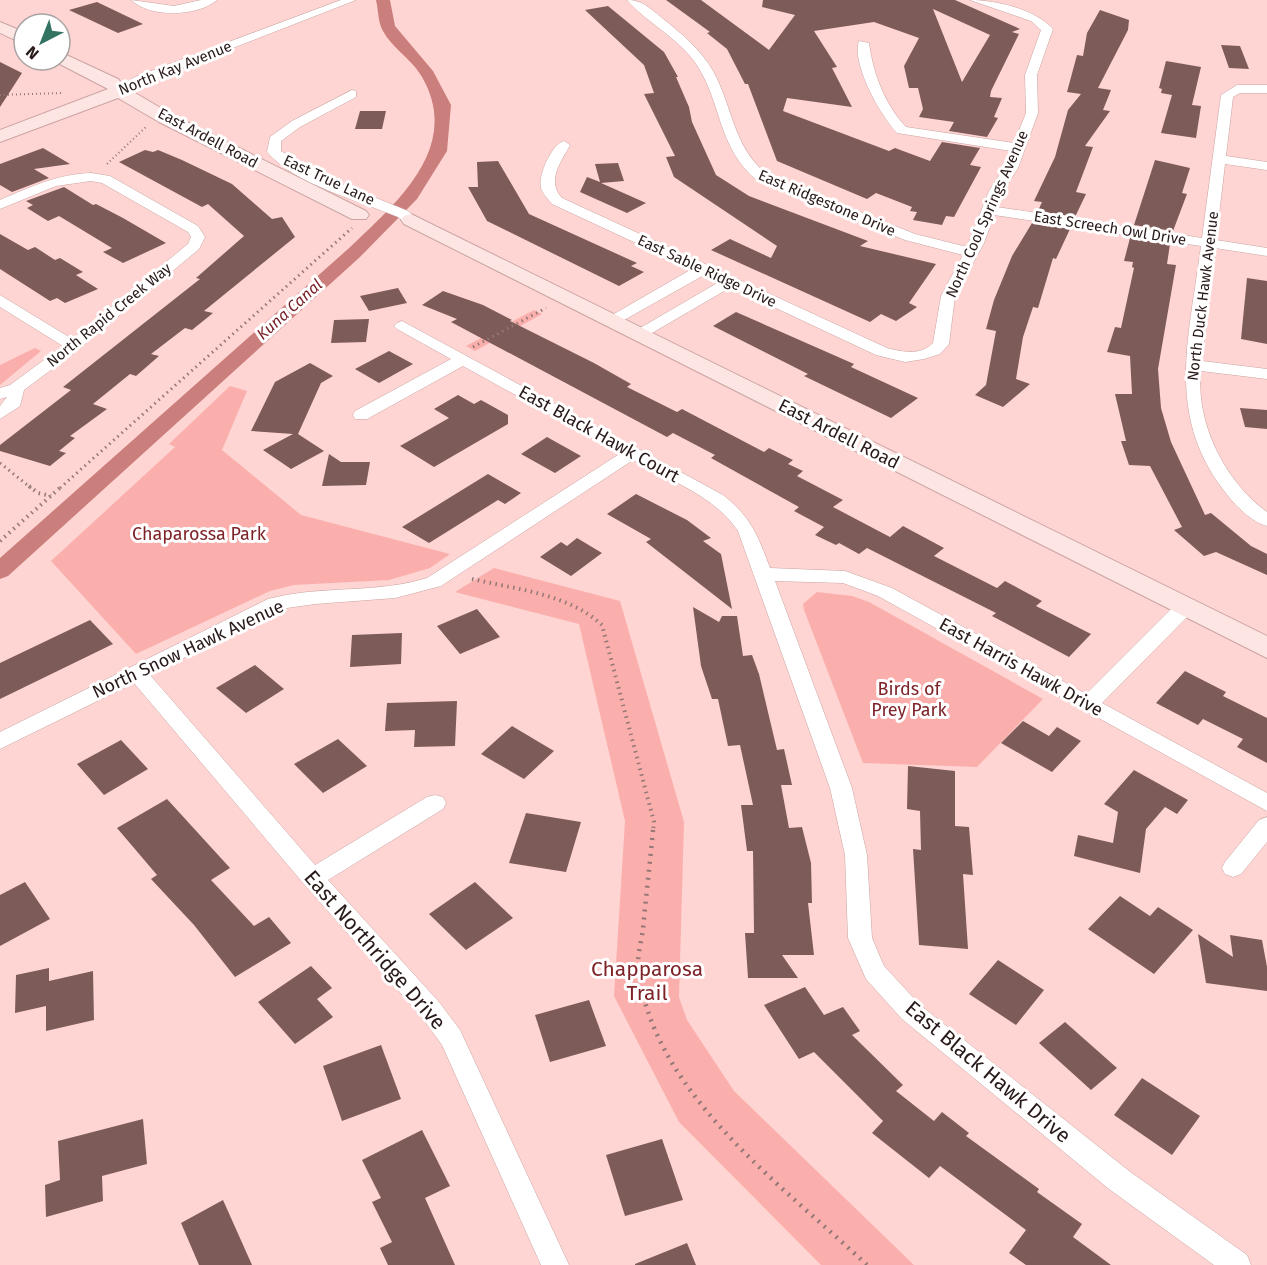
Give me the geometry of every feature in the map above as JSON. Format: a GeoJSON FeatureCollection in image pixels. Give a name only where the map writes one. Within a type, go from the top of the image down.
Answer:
{"type":"FeatureCollection","features":[{"type":"Feature","properties":{"kind":"street"},"geometry":{"type":"LineString","coordinates":[[136,0],[156,9],[174,10],[212,0]]}},
{"type":"Feature","properties":{"kind":"street","name":"North Kay Avenue"},"geometry":{"type":"LineString","coordinates":[[0,136],[351,0]]}},
{"type":"Feature","properties":{"kind":"street","name":"East Ridgestone Drive"},"geometry":{"type":"LineString","coordinates":[[632,0],[695,55],[706,71],[738,153],[750,170],[763,178],[910,237],[972,253]]}},
{"type":"Feature","properties":{"kind":"street","name":"North Cool Springs Avenue"},"geometry":{"type":"LineString","coordinates":[[918,357],[934,351],[941,345],[948,296],[972,253],[1032,113],[1031,75],[1047,29],[1035,18],[975,0]]}},
{"type":"Feature","properties":{"kind":"street"},"geometry":{"type":"LineString","coordinates":[[862,43],[864,60],[893,122],[902,130],[1018,148]]}},
{"type":"Feature","properties":{"kind":"street","name":"East Ardell Road"},"geometry":{"type":"LineString","coordinates":[[72,63],[112,83],[119,91],[165,118],[358,219]]}},
{"type":"Feature","properties":{"kind":"street","name":"North Duck Hawk Avenue"},"geometry":{"type":"LineString","coordinates":[[1267,89],[1237,88],[1227,95],[1193,365],[1193,393],[1200,424],[1220,473],[1239,498],[1267,520]]}},
{"type":"Feature","properties":{"kind":"street","name":"East True Lane"},"geometry":{"type":"LineString","coordinates":[[351,94],[296,124],[274,140],[274,152],[302,170],[401,214]]}},
{"type":"Feature","properties":{"kind":"street","name":"East Sable Ridge Drive"},"geometry":{"type":"LineString","coordinates":[[564,145],[546,180],[546,188],[557,201],[882,352],[918,357]]}},
{"type":"Feature","properties":{"kind":"street"},"geometry":{"type":"LineString","coordinates":[[1219,159],[1267,166]]}},
{"type":"Feature","properties":{"kind":"street","name":"North Rapid Creek Way"},"geometry":{"type":"LineString","coordinates":[[0,205],[58,181],[84,176],[105,179],[193,229],[198,237],[194,246],[73,346],[8,391],[14,403],[0,414]]}},
{"type":"Feature","properties":{"kind":"street","name":"East Screech Owl Drive"},"geometry":{"type":"LineString","coordinates":[[990,210],[1267,252]]}},
{"type":"Feature","properties":{"kind":"street","name":"East Ardell Road"},"geometry":{"type":"LineString","coordinates":[[401,214],[1267,648]]}},
{"type":"Feature","properties":{"kind":"street"},"geometry":{"type":"LineString","coordinates":[[612,321],[702,270]]}},
{"type":"Feature","properties":{"kind":"street"},"geometry":{"type":"LineString","coordinates":[[640,334],[729,282]]}},
{"type":"Feature","properties":{"kind":"street"},"geometry":{"type":"LineString","coordinates":[[0,300],[73,346]]}},
{"type":"Feature","properties":{"kind":"street","name":"East Black Hawk Court"},"geometry":{"type":"LineString","coordinates":[[402,326],[465,355],[717,499],[735,513],[747,531],[763,574]]}},
{"type":"Feature","properties":{"kind":"street"},"geometry":{"type":"LineString","coordinates":[[361,415],[465,355]]}},
{"type":"Feature","properties":{"kind":"street"},"geometry":{"type":"LineString","coordinates":[[1193,365],[1267,374]]}},
{"type":"Feature","properties":{"kind":"street","name":"North Snow Hawk Avenue"},"geometry":{"type":"LineString","coordinates":[[0,741],[276,604],[294,599],[388,595],[411,591],[434,582],[634,452]]}},
{"type":"Feature","properties":{"kind":"street","name":"East Harris Hawk Drive"},"geometry":{"type":"LineString","coordinates":[[763,574],[845,577],[885,592],[1267,803]]}},
{"type":"Feature","properties":{"kind":"street","name":"East Black Hawk Drive"},"geometry":{"type":"LineString","coordinates":[[763,574],[841,788],[856,855],[861,938],[875,972],[911,1012],[1110,1173],[1237,1265]]}},
{"type":"Feature","properties":{"kind":"street"},"geometry":{"type":"LineString","coordinates":[[1089,704],[1185,607]]}},
{"type":"Feature","properties":{"kind":"street","name":"East Northridge Drive"},"geometry":{"type":"LineString","coordinates":[[136,672],[312,878],[430,1009],[451,1038],[555,1265]]}},
{"type":"Feature","properties":{"kind":"street"},"geometry":{"type":"LineString","coordinates":[[312,878],[435,802]]}},
{"type":"Feature","properties":{"kind":"street"},"geometry":{"type":"LineString","coordinates":[[1233,868],[1267,825]]}},
{"type":"Feature","properties":{"kind":"path"},"geometry":{"type":"LineString","coordinates":[[0,95],[73,92]]}},
{"type":"Feature","properties":{"kind":"path"},"geometry":{"type":"LineString","coordinates":[[101,170],[151,122]]}},
{"type":"Feature","properties":{"kind":"path"},"geometry":{"type":"LineString","coordinates":[[0,541],[358,219]]}},
{"type":"Feature","properties":{"kind":"path"},"geometry":{"type":"LineString","coordinates":[[465,355],[552,304]]}},
{"type":"Feature","properties":{"kind":"path"},"geometry":{"type":"LineString","coordinates":[[0,463],[38,493],[51,496]]}},
{"type":"Feature","properties":{"kind":"path"},"geometry":{"type":"LineString","coordinates":[[471,579],[581,608],[597,617],[602,625],[654,822],[638,972],[640,989],[658,1040],[670,1062],[720,1125],[867,1265]]}},
{"type":"Feature","properties":{"kind":"green space"},"geometry":{"type":"Polygon","coordinates":[[[534,310],[542,314],[475,351],[466,346],[534,310]]]}},
{"type":"Feature","properties":{"kind":"green space"},"geometry":{"type":"Polygon","coordinates":[[[35,348],[41,351],[0,385],[0,365],[35,348]]]}},
{"type":"Feature","properties":{"kind":"green space","name":"Chaparossa Park"},"geometry":{"type":"Polygon","coordinates":[[[230,386],[247,391],[222,450],[301,515],[450,554],[430,568],[389,580],[294,585],[270,591],[136,654],[51,561],[175,447],[169,444],[230,386]]]}},
{"type":"Feature","properties":{"kind":"green space","name":"Chapparosa Trail"},"geometry":{"type":"Polygon","coordinates":[[[494,568],[620,601],[684,822],[679,997],[687,1020],[734,1091],[914,1265],[821,1265],[679,1122],[614,996],[625,821],[579,624],[455,592],[494,568]]]}},
{"type":"Feature","properties":{"kind":"green space","name":"Birds of Prey Park"},"geometry":{"type":"Polygon","coordinates":[[[817,592],[852,596],[869,602],[1043,699],[977,767],[863,763],[804,610],[803,604],[817,592]]]}},
{"type":"Feature","properties":{"kind":"building"},"geometry":{"type":"Polygon","coordinates":[[[666,0],[701,0],[769,50],[795,15],[762,7],[763,0],[955,0],[1020,29],[1012,32],[1019,34],[991,91],[990,97],[1002,98],[994,117],[998,118],[987,137],[949,131],[954,122],[919,117],[923,109],[918,88],[909,88],[904,66],[919,38],[874,22],[814,31],[837,67],[832,68],[852,107],[787,98],[783,111],[889,151],[895,148],[930,161],[942,142],[980,148],[970,165],[981,167],[954,217],[946,216],[942,225],[913,220],[917,212],[910,211],[912,207],[876,193],[867,199],[777,161],[748,84],[745,84],[727,49],[707,33],[710,32],[666,0]],[[933,9],[962,82],[990,35],[933,9]]]}},
{"type":"Feature","properties":{"kind":"building"},"geometry":{"type":"Polygon","coordinates":[[[97,2],[143,24],[118,33],[69,10],[97,2]]]}},
{"type":"Feature","properties":{"kind":"building"},"geometry":{"type":"Polygon","coordinates":[[[608,6],[664,52],[678,77],[676,77],[689,107],[692,122],[716,175],[749,196],[868,241],[860,246],[936,264],[909,303],[917,307],[896,321],[881,314],[870,322],[711,250],[730,239],[771,258],[777,246],[674,177],[666,157],[675,156],[644,94],[654,93],[644,65],[585,10],[608,6]]]}},
{"type":"Feature","properties":{"kind":"building"},"geometry":{"type":"Polygon","coordinates":[[[1100,10],[1129,20],[1128,30],[1098,88],[1111,90],[1103,110],[1110,111],[1085,146],[1093,147],[1076,192],[1086,194],[1075,217],[1038,211],[1042,202],[1034,201],[1055,157],[1068,110],[1081,94],[1067,92],[1077,55],[1083,56],[1087,33],[1100,10]]]}},
{"type":"Feature","properties":{"kind":"building"},"geometry":{"type":"Polygon","coordinates":[[[1221,45],[1240,46],[1249,69],[1229,68],[1221,45]]]}},
{"type":"Feature","properties":{"kind":"building"},"geometry":{"type":"Polygon","coordinates":[[[1166,61],[1201,67],[1192,105],[1201,106],[1196,138],[1161,133],[1172,95],[1161,93],[1162,89],[1159,88],[1166,61]]]}},
{"type":"Feature","properties":{"kind":"building"},"geometry":{"type":"Polygon","coordinates":[[[0,62],[12,68],[12,72],[22,73],[0,107],[0,62]]]}},
{"type":"Feature","properties":{"kind":"building"},"geometry":{"type":"Polygon","coordinates":[[[360,111],[386,111],[382,129],[355,129],[360,111]]]}},
{"type":"Feature","properties":{"kind":"building"},"geometry":{"type":"Polygon","coordinates":[[[43,148],[70,164],[34,169],[49,178],[12,192],[0,185],[0,164],[43,148]]]}},
{"type":"Feature","properties":{"kind":"building"},"geometry":{"type":"Polygon","coordinates":[[[145,150],[153,152],[158,150],[232,184],[272,219],[282,217],[295,237],[204,311],[213,313],[192,330],[185,328],[151,354],[159,356],[136,376],[130,374],[93,404],[107,409],[70,436],[75,438],[59,451],[66,453],[50,466],[0,451],[0,445],[71,390],[63,387],[200,279],[196,278],[244,236],[208,204],[202,207],[119,162],[145,150]]]}},
{"type":"Feature","properties":{"kind":"building"},"geometry":{"type":"Polygon","coordinates":[[[1155,160],[1190,168],[1182,193],[1187,194],[1173,231],[1134,225],[1155,160]]]}},
{"type":"Feature","properties":{"kind":"building"},"geometry":{"type":"Polygon","coordinates":[[[498,161],[529,214],[637,263],[631,266],[644,272],[619,286],[487,221],[468,187],[478,187],[477,162],[498,161]]]}},
{"type":"Feature","properties":{"kind":"building"},"geometry":{"type":"Polygon","coordinates":[[[618,163],[624,181],[601,183],[646,203],[627,213],[580,192],[587,177],[600,182],[595,164],[618,163]]]}},
{"type":"Feature","properties":{"kind":"building"},"geometry":{"type":"Polygon","coordinates":[[[64,187],[93,205],[96,204],[123,218],[166,243],[123,263],[103,252],[112,248],[59,216],[48,221],[27,208],[33,205],[26,201],[64,187]]]}},
{"type":"Feature","properties":{"kind":"building"},"geometry":{"type":"Polygon","coordinates":[[[1032,223],[1070,229],[1056,259],[1053,258],[1038,308],[1033,307],[1023,337],[1016,379],[1030,384],[1003,407],[975,395],[986,385],[996,331],[986,329],[994,300],[1012,256],[1032,223]]]}},
{"type":"Feature","properties":{"kind":"building"},"geometry":{"type":"Polygon","coordinates":[[[0,234],[28,250],[35,247],[55,260],[60,258],[83,272],[76,275],[98,289],[65,303],[57,298],[50,301],[0,269],[0,234]]]}},
{"type":"Feature","properties":{"kind":"building"},"geometry":{"type":"Polygon","coordinates":[[[1130,238],[1170,244],[1167,264],[1176,265],[1158,369],[1161,408],[1171,442],[1205,515],[1211,513],[1251,546],[1267,554],[1267,575],[1216,552],[1204,556],[1174,530],[1182,527],[1150,466],[1129,465],[1121,441],[1126,441],[1115,394],[1132,394],[1130,356],[1107,352],[1115,327],[1121,328],[1134,268],[1132,267],[1133,262],[1124,261],[1130,238]]]}},
{"type":"Feature","properties":{"kind":"building"},"geometry":{"type":"Polygon","coordinates":[[[1247,278],[1267,281],[1267,344],[1241,339],[1247,278]]]}},
{"type":"Feature","properties":{"kind":"building"},"geometry":{"type":"Polygon","coordinates":[[[398,288],[407,303],[369,311],[360,296],[398,288]]]}},
{"type":"Feature","properties":{"kind":"building"},"geometry":{"type":"Polygon","coordinates":[[[443,291],[483,305],[594,363],[631,384],[627,387],[677,412],[682,409],[764,452],[769,448],[793,460],[788,464],[803,471],[797,476],[843,500],[833,507],[890,537],[903,526],[944,548],[934,556],[997,588],[1005,581],[1042,601],[1036,606],[1091,634],[1069,657],[992,616],[996,613],[867,548],[859,554],[839,543],[836,545],[815,535],[824,527],[794,511],[799,507],[711,458],[715,455],[673,433],[667,437],[451,322],[457,319],[422,305],[443,291]]]}},
{"type":"Feature","properties":{"kind":"building"},"geometry":{"type":"Polygon","coordinates":[[[736,312],[854,364],[851,367],[918,398],[891,418],[804,376],[808,374],[713,326],[736,312]]]}},
{"type":"Feature","properties":{"kind":"building"},"geometry":{"type":"Polygon","coordinates":[[[369,319],[366,342],[331,343],[334,320],[369,319]]]}},
{"type":"Feature","properties":{"kind":"building"},"geometry":{"type":"Polygon","coordinates":[[[389,351],[413,364],[379,383],[355,369],[389,351]]]}},
{"type":"Feature","properties":{"kind":"building"},"geometry":{"type":"Polygon","coordinates":[[[310,363],[333,376],[321,383],[298,434],[324,451],[291,469],[263,450],[293,434],[251,431],[275,382],[310,363]]]}},
{"type":"Feature","properties":{"kind":"building"},"geometry":{"type":"Polygon","coordinates":[[[458,395],[474,404],[481,400],[508,415],[508,424],[434,467],[400,446],[449,418],[434,409],[458,395]]]}},
{"type":"Feature","properties":{"kind":"building"},"geometry":{"type":"Polygon","coordinates":[[[1240,408],[1267,410],[1267,429],[1245,427],[1240,408]]]}},
{"type":"Feature","properties":{"kind":"building"},"geometry":{"type":"Polygon","coordinates":[[[547,437],[581,456],[555,473],[521,454],[547,437]]]}},
{"type":"Feature","properties":{"kind":"building"},"geometry":{"type":"Polygon","coordinates":[[[329,454],[341,462],[370,462],[366,485],[322,486],[329,454]]]}},
{"type":"Feature","properties":{"kind":"building"},"geometry":{"type":"Polygon","coordinates":[[[488,474],[521,493],[505,504],[498,500],[429,543],[402,527],[488,474]]]}},
{"type":"Feature","properties":{"kind":"building"},"geometry":{"type":"Polygon","coordinates":[[[636,494],[687,520],[711,538],[703,541],[721,554],[732,609],[646,542],[651,539],[607,514],[636,494]]]}},
{"type":"Feature","properties":{"kind":"building"},"geometry":{"type":"Polygon","coordinates":[[[577,538],[602,553],[571,576],[540,557],[561,542],[567,546],[577,538]]]}},
{"type":"Feature","properties":{"kind":"building"},"geometry":{"type":"Polygon","coordinates":[[[693,607],[719,622],[722,616],[737,616],[743,656],[752,655],[759,674],[777,750],[784,749],[792,785],[781,785],[789,828],[802,827],[811,863],[812,903],[808,903],[814,955],[782,955],[798,978],[748,978],[745,933],[754,933],[753,851],[747,851],[741,805],[753,805],[740,745],[728,746],[718,699],[712,699],[701,666],[693,607]]]}},
{"type":"Feature","properties":{"kind":"building"},"geometry":{"type":"Polygon","coordinates":[[[477,609],[500,637],[460,654],[437,626],[477,609]]]}},
{"type":"Feature","properties":{"kind":"building"},"geometry":{"type":"Polygon","coordinates":[[[90,620],[113,644],[0,699],[0,663],[90,620]]]}},
{"type":"Feature","properties":{"kind":"building"},"geometry":{"type":"Polygon","coordinates":[[[402,633],[401,664],[350,667],[352,635],[402,633]]]}},
{"type":"Feature","properties":{"kind":"building"},"geometry":{"type":"Polygon","coordinates":[[[255,665],[284,689],[246,713],[216,688],[255,665]]]}},
{"type":"Feature","properties":{"kind":"building"},"geometry":{"type":"Polygon","coordinates":[[[1185,671],[1226,692],[1223,696],[1267,718],[1267,763],[1237,747],[1243,739],[1203,719],[1198,725],[1156,703],[1185,671]]]}},
{"type":"Feature","properties":{"kind":"building"},"geometry":{"type":"Polygon","coordinates":[[[457,701],[455,746],[414,747],[415,730],[385,731],[387,703],[457,701]]]}},
{"type":"Feature","properties":{"kind":"building"},"geometry":{"type":"Polygon","coordinates":[[[1023,721],[1049,736],[1057,727],[1081,741],[1052,772],[1001,743],[1023,721]]]}},
{"type":"Feature","properties":{"kind":"building"},"geometry":{"type":"Polygon","coordinates":[[[512,726],[554,751],[524,779],[481,754],[512,726]]]}},
{"type":"Feature","properties":{"kind":"building"},"geometry":{"type":"Polygon","coordinates":[[[338,739],[367,766],[323,793],[294,764],[338,739]]]}},
{"type":"Feature","properties":{"kind":"building"},"geometry":{"type":"Polygon","coordinates":[[[121,740],[148,769],[104,795],[77,764],[121,740]]]}},
{"type":"Feature","properties":{"kind":"building"},"geometry":{"type":"Polygon","coordinates":[[[908,766],[955,771],[955,826],[969,827],[973,875],[963,874],[968,949],[919,945],[913,849],[921,850],[920,811],[907,809],[908,766]]]}},
{"type":"Feature","properties":{"kind":"building"},"geometry":{"type":"Polygon","coordinates":[[[1134,770],[1188,800],[1177,814],[1165,807],[1146,829],[1140,873],[1074,856],[1078,835],[1113,843],[1118,812],[1104,804],[1134,770]]]}},
{"type":"Feature","properties":{"kind":"building"},"geometry":{"type":"Polygon","coordinates":[[[167,799],[230,868],[211,880],[254,926],[269,917],[291,943],[235,977],[194,925],[151,879],[157,875],[117,828],[167,799]]]}},
{"type":"Feature","properties":{"kind":"building"},"geometry":{"type":"Polygon","coordinates":[[[526,813],[581,822],[566,872],[509,863],[526,813]]]}},
{"type":"Feature","properties":{"kind":"building"},"geometry":{"type":"Polygon","coordinates":[[[25,882],[50,919],[0,946],[0,895],[25,882]]]}},
{"type":"Feature","properties":{"kind":"building"},"geometry":{"type":"Polygon","coordinates":[[[475,882],[513,918],[466,950],[429,914],[475,882]]]}},
{"type":"Feature","properties":{"kind":"building"},"geometry":{"type":"Polygon","coordinates":[[[1120,896],[1150,916],[1158,907],[1193,930],[1154,974],[1088,929],[1120,896]]]}},
{"type":"Feature","properties":{"kind":"building"},"geometry":{"type":"Polygon","coordinates":[[[1198,934],[1233,957],[1230,935],[1262,940],[1267,967],[1267,991],[1206,983],[1198,934]]]}},
{"type":"Feature","properties":{"kind":"building"},"geometry":{"type":"Polygon","coordinates":[[[998,960],[1044,990],[1016,1025],[969,994],[998,960]]]}},
{"type":"Feature","properties":{"kind":"building"},"geometry":{"type":"Polygon","coordinates":[[[311,966],[332,988],[317,999],[333,1017],[295,1044],[258,1002],[311,966]]]}},
{"type":"Feature","properties":{"kind":"building"},"geometry":{"type":"Polygon","coordinates":[[[49,968],[49,981],[93,971],[94,1020],[46,1031],[46,1006],[15,1013],[16,975],[49,968]]]}},
{"type":"Feature","properties":{"kind":"building"},"geometry":{"type":"Polygon","coordinates":[[[805,987],[824,1015],[843,1007],[860,1031],[852,1035],[903,1085],[896,1091],[934,1121],[942,1112],[969,1133],[966,1136],[1039,1189],[1037,1192],[1082,1224],[1073,1237],[1111,1265],[1026,1265],[1009,1253],[1026,1230],[940,1166],[929,1178],[872,1133],[883,1121],[814,1052],[799,1059],[764,1005],[805,987]]]}},
{"type":"Feature","properties":{"kind":"building"},"geometry":{"type":"Polygon","coordinates":[[[589,1000],[606,1046],[550,1062],[535,1015],[589,1000]]]}},
{"type":"Feature","properties":{"kind":"building"},"geometry":{"type":"Polygon","coordinates":[[[1065,1022],[1117,1068],[1091,1090],[1039,1043],[1065,1022]]]}},
{"type":"Feature","properties":{"kind":"building"},"geometry":{"type":"Polygon","coordinates":[[[381,1045],[401,1099],[342,1121],[323,1066],[381,1045]]]}},
{"type":"Feature","properties":{"kind":"building"},"geometry":{"type":"Polygon","coordinates":[[[1142,1078],[1200,1116],[1172,1155],[1114,1115],[1142,1078]]]}},
{"type":"Feature","properties":{"kind":"building"},"geometry":{"type":"Polygon","coordinates":[[[143,1119],[147,1164],[102,1176],[103,1201],[46,1217],[45,1185],[60,1180],[58,1141],[143,1119]]]}},
{"type":"Feature","properties":{"kind":"building"},"geometry":{"type":"Polygon","coordinates":[[[422,1130],[450,1186],[425,1198],[455,1265],[388,1265],[380,1248],[392,1242],[372,1202],[381,1198],[362,1160],[422,1130]]]}},
{"type":"Feature","properties":{"kind":"building"},"geometry":{"type":"Polygon","coordinates":[[[662,1139],[683,1200],[625,1216],[606,1155],[662,1139]]]}},
{"type":"Feature","properties":{"kind":"building"},"geometry":{"type":"Polygon","coordinates":[[[223,1200],[252,1265],[199,1265],[181,1223],[223,1200]]]}},
{"type":"Feature","properties":{"kind":"building"},"geometry":{"type":"Polygon","coordinates":[[[687,1243],[696,1265],[635,1265],[635,1264],[687,1243]]]}},
{"type":"Feature","properties":{"kind":"waterway","name":"Kuna Canal"},"geometry":{"type":"LineString","coordinates":[[0,571],[354,253],[409,199],[439,151],[443,105],[428,74],[388,27],[383,0]]}}]}
